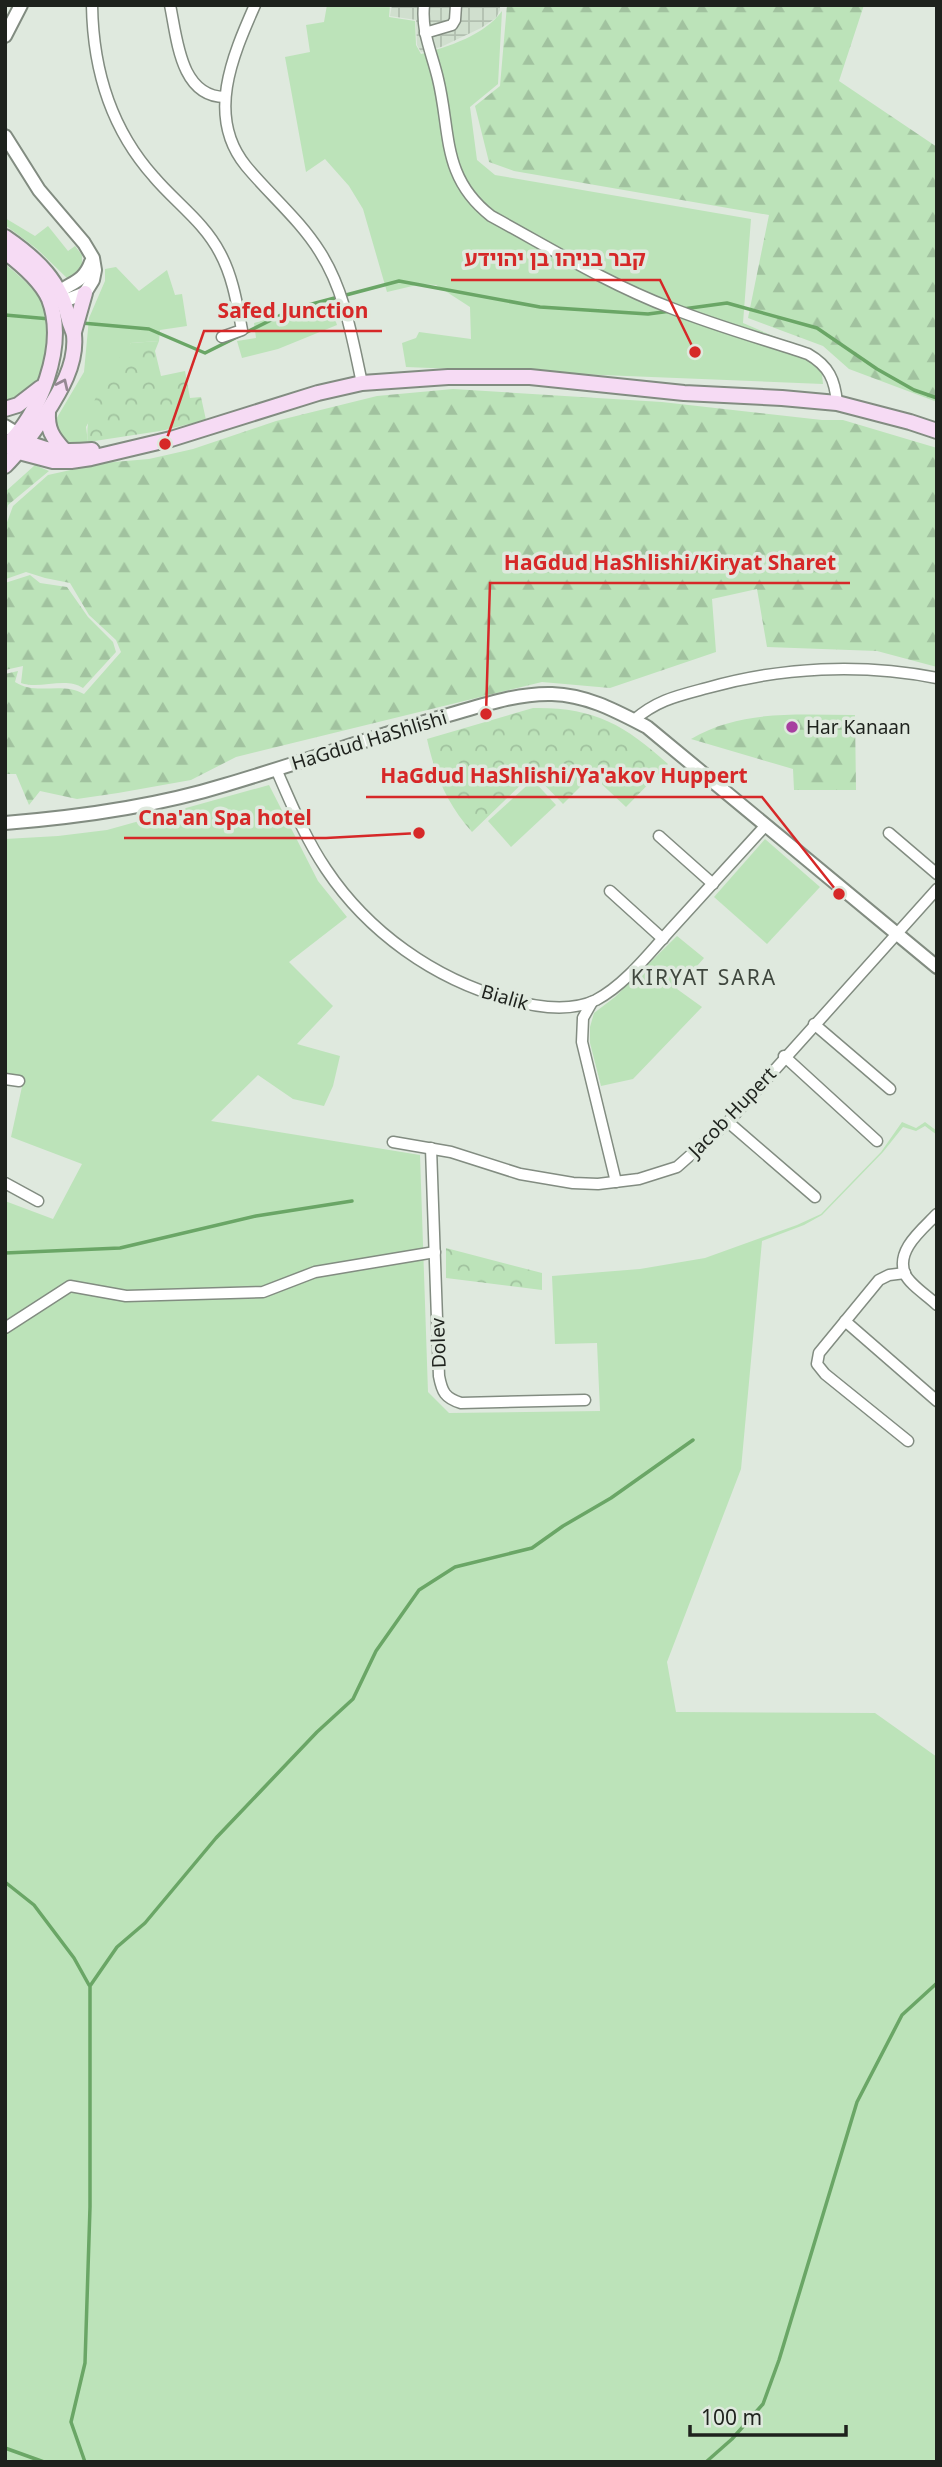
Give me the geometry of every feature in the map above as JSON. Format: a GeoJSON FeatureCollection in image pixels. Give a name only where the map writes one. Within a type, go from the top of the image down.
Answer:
{"type":"FeatureCollection","features":[{"type":"Feature","properties":{"kind":"main road"},"geometry":{"type":"LineString","coordinates":[[5,237],[32,257],[62,295],[74,332]]}},
{"type":"Feature","properties":{"kind":"main road"},"geometry":{"type":"LineString","coordinates":[[5,252],[43,288],[49,301],[54,344],[47,382],[12,441],[5,466]]}},
{"type":"Feature","properties":{"kind":"main road"},"geometry":{"type":"LineString","coordinates":[[12,441],[48,411],[57,396],[72,361],[74,332],[85,293]]}},
{"type":"Feature","properties":{"kind":"main road"},"geometry":{"type":"LineString","coordinates":[[12,441],[52,461],[71,461],[171,439],[318,393],[362,383],[448,377],[530,377],[684,393],[837,403],[937,431]]}},
{"type":"Feature","properties":{"kind":"main road"},"geometry":{"type":"LineString","coordinates":[[5,409],[18,405],[47,382]]}},
{"type":"Feature","properties":{"kind":"main road"},"geometry":{"type":"LineString","coordinates":[[48,411],[47,422],[52,438],[64,450]]}},
{"type":"Feature","properties":{"kind":"main road"},"geometry":{"type":"LineString","coordinates":[[12,441],[54,450],[96,449],[110,453]]}},
{"type":"Feature","properties":{"kind":"street"},"geometry":{"type":"LineString","coordinates":[[5,36],[21,5]]}},
{"type":"Feature","properties":{"kind":"street"},"geometry":{"type":"LineString","coordinates":[[92,5],[92,32],[99,69],[113,113],[125,137],[155,179],[204,228],[226,265],[242,330],[222,337]]}},
{"type":"Feature","properties":{"kind":"street"},"geometry":{"type":"LineString","coordinates":[[170,5],[184,64],[191,80],[206,93],[225,97]]}},
{"type":"Feature","properties":{"kind":"street"},"geometry":{"type":"LineString","coordinates":[[255,5],[243,34],[225,97],[226,123],[239,156],[311,239],[334,278],[345,310],[362,383]]}},
{"type":"Feature","properties":{"kind":"street"},"geometry":{"type":"LineString","coordinates":[[424,5],[425,33],[439,81],[451,159],[457,175],[478,206],[558,253],[641,296],[672,309],[808,354],[821,361],[834,382],[837,403]]}},
{"type":"Feature","properties":{"kind":"street"},"geometry":{"type":"LineString","coordinates":[[425,33],[452,25],[456,5]]}},
{"type":"Feature","properties":{"kind":"street"},"geometry":{"type":"LineString","coordinates":[[5,136],[39,190],[84,243],[93,258],[93,280],[85,293],[62,295]]}},
{"type":"Feature","properties":{"kind":"street"},"geometry":{"type":"LineString","coordinates":[[49,301],[62,295],[80,280],[87,273],[93,258]]}},
{"type":"Feature","properties":{"kind":"street"},"geometry":{"type":"LineString","coordinates":[[634,720],[662,700],[743,677],[773,672],[856,671],[937,678]]}},
{"type":"Feature","properties":{"kind":"street","name":"HaGdud HaShlishi"},"geometry":{"type":"LineString","coordinates":[[5,823],[134,807],[195,794],[369,738],[478,707],[531,695],[565,695],[586,699],[634,720],[670,744],[937,967]]}},
{"type":"Feature","properties":{"kind":"street","name":"Bialik"},"geometry":{"type":"LineString","coordinates":[[276,769],[306,835],[325,868],[364,917],[433,969],[493,995],[530,1005],[556,1007],[592,1002],[609,992],[663,939],[766,825]]}},
{"type":"Feature","properties":{"kind":"street"},"geometry":{"type":"LineString","coordinates":[[889,833],[937,874]]}},
{"type":"Feature","properties":{"kind":"street"},"geometry":{"type":"LineString","coordinates":[[659,836],[713,884]]}},
{"type":"Feature","properties":{"kind":"street"},"geometry":{"type":"LineString","coordinates":[[896,933],[937,889]]}},
{"type":"Feature","properties":{"kind":"street"},"geometry":{"type":"LineString","coordinates":[[610,891],[663,939]]}},
{"type":"Feature","properties":{"kind":"street","name":"Jacob Hupert"},"geometry":{"type":"LineString","coordinates":[[393,1142],[431,1147],[520,1174],[573,1182],[639,1180],[677,1167],[728,1122],[896,933]]}},
{"type":"Feature","properties":{"kind":"street"},"geometry":{"type":"LineString","coordinates":[[592,1002],[583,1018],[582,1042],[617,1182]]}},
{"type":"Feature","properties":{"kind":"street"},"geometry":{"type":"LineString","coordinates":[[814,1024],[890,1089]]}},
{"type":"Feature","properties":{"kind":"street"},"geometry":{"type":"LineString","coordinates":[[784,1056],[877,1141]]}},
{"type":"Feature","properties":{"kind":"street"},"geometry":{"type":"LineString","coordinates":[[5,1079],[19,1081]]}},
{"type":"Feature","properties":{"kind":"street"},"geometry":{"type":"LineString","coordinates":[[728,1122],[815,1197]]}},
{"type":"Feature","properties":{"kind":"street","name":"Dolev"},"geometry":{"type":"LineString","coordinates":[[431,1147],[439,1376],[442,1391],[449,1399],[461,1403],[585,1400]]}},
{"type":"Feature","properties":{"kind":"street"},"geometry":{"type":"LineString","coordinates":[[5,1183],[38,1200]]}},
{"type":"Feature","properties":{"kind":"street"},"geometry":{"type":"LineString","coordinates":[[937,1214],[905,1248],[903,1265],[905,1273],[937,1305]]}},
{"type":"Feature","properties":{"kind":"street"},"geometry":{"type":"LineString","coordinates":[[5,1328],[70,1286],[125,1296],[263,1292],[315,1272],[435,1252]]}},
{"type":"Feature","properties":{"kind":"street"},"geometry":{"type":"LineString","coordinates":[[905,1273],[888,1275],[879,1280],[819,1353],[817,1364],[825,1374],[908,1441]]}},
{"type":"Feature","properties":{"kind":"street"},"geometry":{"type":"LineString","coordinates":[[845,1321],[937,1401]]}},
{"type":"Feature","properties":{"kind":"shaded area"},"geometry":{"type":"Polygon","coordinates":[[[392,5],[500,5],[500,10],[496,18],[481,28],[441,47],[421,52],[417,45],[416,20],[390,16],[392,5]]]}},
{"type":"Feature","properties":{"kind":"green space"},"geometry":{"type":"Polygon","coordinates":[[[327,5],[390,5],[389,17],[415,21],[416,45],[421,54],[454,44],[476,33],[502,11],[498,84],[470,107],[477,160],[495,175],[751,219],[743,323],[820,356],[823,384],[406,367],[402,343],[416,338],[419,332],[471,339],[470,307],[436,285],[421,284],[387,292],[363,209],[349,186],[325,159],[306,172],[285,57],[310,52],[306,25],[324,22],[327,5]]]}},
{"type":"Feature","properties":{"kind":"green space"},"geometry":{"type":"Polygon","coordinates":[[[507,5],[864,5],[839,81],[937,147],[937,402],[849,369],[823,346],[748,318],[769,215],[514,171],[489,162],[475,106],[500,86],[507,5]]]}},
{"type":"Feature","properties":{"kind":"green space"},"geometry":{"type":"Polygon","coordinates":[[[5,218],[35,236],[48,226],[68,251],[75,246],[82,255],[82,269],[74,279],[68,279],[37,249],[5,225],[5,218]]]}},
{"type":"Feature","properties":{"kind":"green space"},"geometry":{"type":"Polygon","coordinates":[[[5,264],[41,301],[50,319],[52,332],[45,366],[37,386],[26,394],[9,400],[5,400],[5,264]]]}},
{"type":"Feature","properties":{"kind":"green space"},"geometry":{"type":"Polygon","coordinates":[[[116,267],[139,291],[167,270],[175,295],[182,294],[187,326],[160,330],[159,341],[131,343],[86,427],[88,442],[67,443],[57,432],[55,421],[84,372],[89,318],[105,281],[105,269],[116,267]]]}},
{"type":"Feature","properties":{"kind":"green space"},"geometry":{"type":"Polygon","coordinates":[[[329,301],[337,325],[278,349],[242,358],[237,341],[256,338],[254,323],[329,301]]]}},
{"type":"Feature","properties":{"kind":"green space"},"geometry":{"type":"Polygon","coordinates":[[[159,341],[155,351],[161,376],[185,371],[190,398],[201,397],[206,420],[160,431],[88,442],[94,402],[115,365],[131,343],[159,341]]]}},
{"type":"Feature","properties":{"kind":"green space"},"geometry":{"type":"Polygon","coordinates":[[[453,389],[662,402],[843,420],[937,448],[937,667],[877,651],[767,647],[757,589],[712,599],[716,652],[610,688],[542,682],[236,757],[191,780],[77,799],[40,791],[29,805],[16,774],[5,774],[5,674],[18,671],[15,682],[23,686],[75,690],[84,694],[121,652],[116,640],[89,615],[70,583],[26,572],[6,579],[6,525],[13,506],[48,475],[102,463],[149,459],[193,449],[276,421],[377,396],[453,389]]]}},
{"type":"Feature","properties":{"kind":"green space"},"geometry":{"type":"Polygon","coordinates":[[[35,465],[49,471],[8,505],[5,516],[5,492],[35,465]]]}},
{"type":"Feature","properties":{"kind":"green space"},"geometry":{"type":"Polygon","coordinates":[[[30,575],[40,583],[67,587],[88,617],[113,642],[116,652],[83,688],[68,683],[28,685],[21,683],[23,666],[5,670],[5,583],[30,575]]]}},
{"type":"Feature","properties":{"kind":"green space"},"geometry":{"type":"Polygon","coordinates":[[[533,708],[573,711],[606,721],[637,738],[668,764],[626,807],[592,775],[563,804],[533,773],[472,832],[443,788],[427,739],[533,708]]]}},
{"type":"Feature","properties":{"kind":"green space"},"geometry":{"type":"Polygon","coordinates":[[[855,715],[856,790],[794,790],[793,769],[691,739],[710,729],[750,718],[855,715]]]}},
{"type":"Feature","properties":{"kind":"green space"},"geometry":{"type":"Polygon","coordinates":[[[533,780],[556,805],[511,847],[488,821],[533,780]]]}},
{"type":"Feature","properties":{"kind":"green space"},"geometry":{"type":"Polygon","coordinates":[[[269,785],[318,881],[347,917],[289,962],[333,1006],[297,1044],[340,1056],[333,1086],[324,1106],[293,1099],[258,1075],[211,1121],[420,1155],[428,1392],[449,1413],[600,1411],[597,1343],[555,1344],[552,1276],[640,1269],[705,1258],[797,1225],[821,1214],[881,1152],[902,1122],[916,1128],[925,1122],[937,1131],[937,1135],[925,1126],[916,1131],[903,1127],[883,1152],[822,1215],[762,1241],[741,1469],[667,1662],[676,1712],[875,1713],[937,1757],[937,2462],[5,2462],[5,1201],[53,1219],[82,1164],[11,1137],[23,1082],[5,1078],[5,839],[107,830],[269,785]]]}},
{"type":"Feature","properties":{"kind":"green space"},"geometry":{"type":"Polygon","coordinates":[[[765,839],[820,887],[767,944],[714,897],[765,839]]]}},
{"type":"Feature","properties":{"kind":"green space"},"geometry":{"type":"Polygon","coordinates":[[[677,936],[704,958],[677,989],[702,1007],[633,1079],[601,1086],[590,1043],[590,1027],[594,1013],[615,997],[677,936]]]}},
{"type":"Feature","properties":{"kind":"green space"},"geometry":{"type":"Polygon","coordinates":[[[446,1248],[542,1273],[542,1290],[446,1278],[446,1248]]]}},
{"type":"Feature","properties":{"kind":"waterway"},"geometry":{"type":"LineString","coordinates":[[82,323],[149,329],[205,353],[293,309],[399,281],[540,307],[648,314],[671,311]]}},
{"type":"Feature","properties":{"kind":"waterway"},"geometry":{"type":"LineString","coordinates":[[683,309],[727,303],[817,328],[877,369],[914,390],[937,398]]}},
{"type":"Feature","properties":{"kind":"waterway"},"geometry":{"type":"LineString","coordinates":[[5,315],[50,319]]}},
{"type":"Feature","properties":{"kind":"waterway"},"geometry":{"type":"LineString","coordinates":[[5,1253],[120,1248],[256,1216],[352,1201]]}},
{"type":"Feature","properties":{"kind":"waterway"},"geometry":{"type":"LineString","coordinates":[[85,2462],[71,2422],[85,2363],[90,2207],[90,1986],[117,1947],[145,1923],[216,1838],[317,1732],[353,1699],[376,1651],[419,1590],[455,1567],[532,1548],[611,1498],[693,1440]]}},
{"type":"Feature","properties":{"kind":"waterway"},"geometry":{"type":"LineString","coordinates":[[5,1882],[34,1905],[74,1958],[89,1985]]}},
{"type":"Feature","properties":{"kind":"waterway"},"geometry":{"type":"LineString","coordinates":[[706,2462],[732,2439],[763,2404],[779,2360],[857,2102],[902,2015],[937,1983]]}},
{"type":"Feature","properties":{"kind":"waterway"},"geometry":{"type":"LineString","coordinates":[[5,2448],[44,2462]]}},
{"type":"Feature","properties":{"kind":"place","name":"קבר בניהו בן יהוידע"},"geometry":{"type":"Point","coordinates":[695,352]}},
{"type":"Feature","properties":{"kind":"place","name":"Safed Junction"},"geometry":{"type":"Point","coordinates":[165,444]}},
{"type":"Feature","properties":{"kind":"place","name":"HaGdud HaShlishi/Kiryat Sharet"},"geometry":{"type":"Point","coordinates":[486,714]}},
{"type":"Feature","properties":{"kind":"place","name":"Har Kanaan"},"geometry":{"type":"Point","coordinates":[792,727]}},
{"type":"Feature","properties":{"kind":"place","name":"Cna'an Spa hotel"},"geometry":{"type":"Point","coordinates":[419,833]}},
{"type":"Feature","properties":{"kind":"place","name":"HaGdud HaShlishi/Ya'akov Huppert"},"geometry":{"type":"Point","coordinates":[839,894]}},
{"type":"Feature","properties":{"kind":"district","name":"KIRYAT SARA"},"geometry":{"type":"Point","coordinates":[704,977]}}]}
